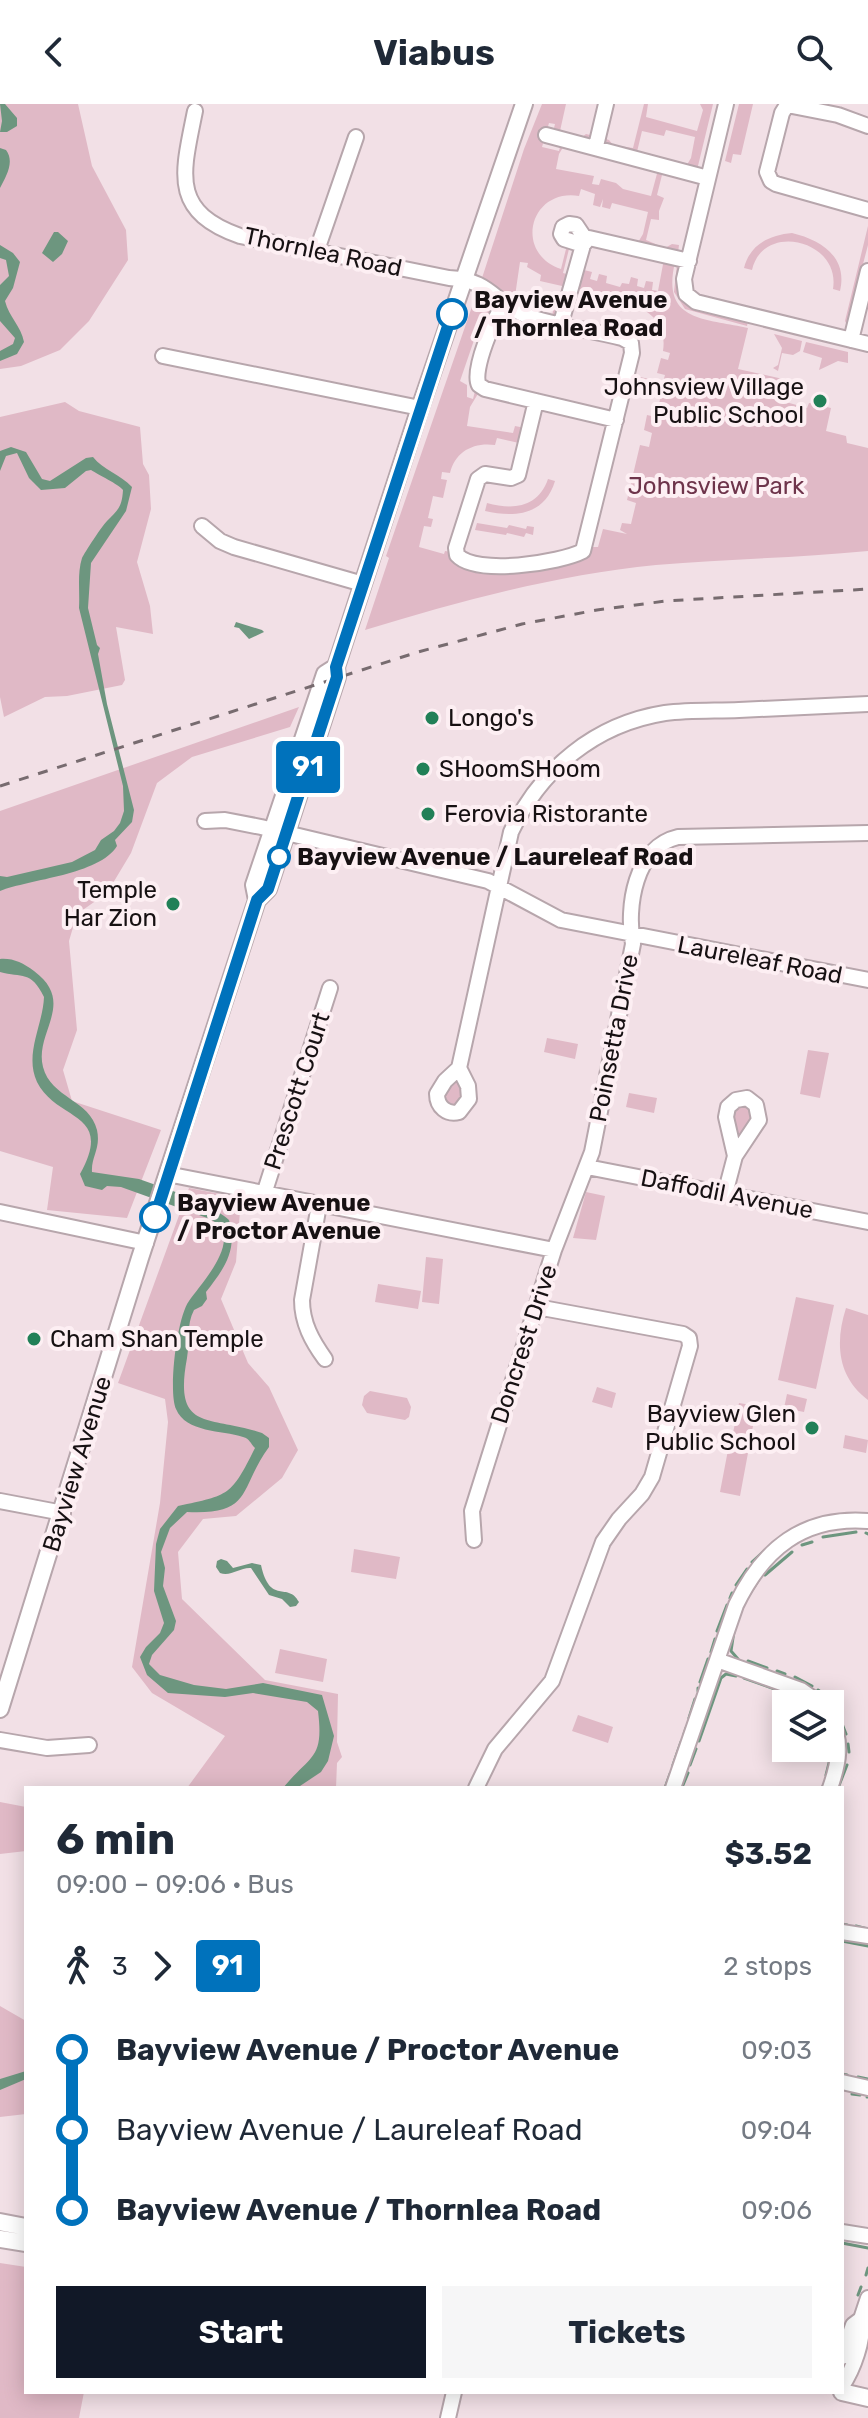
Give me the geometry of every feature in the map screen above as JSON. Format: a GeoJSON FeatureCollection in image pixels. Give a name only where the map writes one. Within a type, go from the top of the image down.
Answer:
{"type":"FeatureCollection","features":[{"type":"Feature","properties":{"kind":"main road","name":"Bayview Avenue"},"geometry":{"type":"LineString","coordinates":[[0,1709],[166,1178],[257,900],[268,889],[280,832],[325,674],[336,667],[524,104]]}},
{"type":"Feature","properties":{"kind":"main road"},"geometry":{"type":"LineString","coordinates":[[0,2222],[24,2227]]}},
{"type":"Feature","properties":{"kind":"main road"},"geometry":{"type":"LineString","coordinates":[[0,2239],[24,2243]]}},
{"type":"Feature","properties":{"kind":"main road"},"geometry":{"type":"LineString","coordinates":[[844,2390],[868,2398]]}},
{"type":"Feature","properties":{"kind":"street"},"geometry":{"type":"LineString","coordinates":[[596,146],[606,104]]}},
{"type":"Feature","properties":{"kind":"street"},"geometry":{"type":"LineString","coordinates":[[726,104],[684,288],[694,302],[868,344]]}},
{"type":"Feature","properties":{"kind":"street"},"geometry":{"type":"LineString","coordinates":[[868,126],[838,115],[787,105],[782,113],[767,172],[774,183],[868,210]]}},
{"type":"Feature","properties":{"kind":"street","name":"Thornlea Road"},"geometry":{"type":"LineString","coordinates":[[195,111],[184,182],[193,207],[215,226],[232,233],[464,279],[481,285],[524,314],[622,338],[631,343],[632,353],[616,420]]}},
{"type":"Feature","properties":{"kind":"street"},"geometry":{"type":"LineString","coordinates":[[546,135],[708,178]]}},
{"type":"Feature","properties":{"kind":"street"},"geometry":{"type":"LineString","coordinates":[[317,250],[356,137]]}},
{"type":"Feature","properties":{"kind":"street"},"geometry":{"type":"LineString","coordinates":[[561,323],[584,243],[595,238],[689,261]]}},
{"type":"Feature","properties":{"kind":"street"},"geometry":{"type":"LineString","coordinates":[[851,340],[868,271]]}},
{"type":"Feature","properties":{"kind":"street"},"geometry":{"type":"LineString","coordinates":[[505,302],[494,321],[476,379],[485,389],[536,401],[616,420],[582,553],[501,568],[461,560],[456,548],[478,479],[487,473],[511,478],[518,475],[536,401]]}},
{"type":"Feature","properties":{"kind":"street"},"geometry":{"type":"LineString","coordinates":[[163,356],[420,408]]}},
{"type":"Feature","properties":{"kind":"street"},"geometry":{"type":"LineString","coordinates":[[202,526],[220,541],[234,547],[363,584]]}},
{"type":"Feature","properties":{"kind":"street"},"geometry":{"type":"LineString","coordinates":[[459,1068],[511,832],[530,797],[549,773],[573,751],[622,725],[666,713],[868,704]]}},
{"type":"Feature","properties":{"kind":"street","name":"Laureleaf Road"},"geometry":{"type":"LineString","coordinates":[[205,821],[225,820],[280,832],[498,885],[554,918],[868,980]]}},
{"type":"Feature","properties":{"kind":"street","name":"Poinsetta Drive"},"geometry":{"type":"LineString","coordinates":[[554,1250],[592,1152],[632,949],[629,924],[638,877],[650,855],[666,841],[678,837],[868,833]]}},
{"type":"Feature","properties":{"kind":"street","name":"Prescott Court"},"geometry":{"type":"LineString","coordinates":[[264,1194],[330,988]]}},
{"type":"Feature","properties":{"kind":"street"},"geometry":{"type":"LineString","coordinates":[[725,1194],[735,1156]]}},
{"type":"Feature","properties":{"kind":"street","name":"Daffodil Avenue"},"geometry":{"type":"LineString","coordinates":[[587,1167],[868,1222]]}},
{"type":"Feature","properties":{"kind":"street","name":"Doncrest Drive"},"geometry":{"type":"LineString","coordinates":[[166,1178],[554,1250],[472,1511],[474,1540]]}},
{"type":"Feature","properties":{"kind":"street"},"geometry":{"type":"LineString","coordinates":[[319,1205],[302,1310],[314,1345],[325,1359]]}},
{"type":"Feature","properties":{"kind":"street"},"geometry":{"type":"LineString","coordinates":[[0,1212],[146,1243]]}},
{"type":"Feature","properties":{"kind":"street"},"geometry":{"type":"LineString","coordinates":[[477,1786],[495,1749],[552,1681],[603,1542],[652,1477],[690,1346],[689,1338],[680,1333],[537,1307]]}},
{"type":"Feature","properties":{"kind":"street"},"geometry":{"type":"LineString","coordinates":[[0,1501],[63,1513]]}},
{"type":"Feature","properties":{"kind":"street"},"geometry":{"type":"LineString","coordinates":[[674,1786],[746,1585],[781,1542],[831,1524],[868,1521]]}},
{"type":"Feature","properties":{"kind":"street"},"geometry":{"type":"LineString","coordinates":[[717,1660],[801,1690]]}},
{"type":"Feature","properties":{"kind":"street"},"geometry":{"type":"LineString","coordinates":[[0,1740],[47,1748],[89,1745]]}},
{"type":"Feature","properties":{"kind":"street"},"geometry":{"type":"LineString","coordinates":[[831,1786],[838,1762]]}},
{"type":"Feature","properties":{"kind":"street"},"geometry":{"type":"LineString","coordinates":[[844,1932],[868,1936]]}},
{"type":"Feature","properties":{"kind":"street"},"geometry":{"type":"LineString","coordinates":[[844,2082],[868,2088]]}},
{"type":"Feature","properties":{"kind":"street"},"geometry":{"type":"LineString","coordinates":[[844,2232],[868,2236]]}},
{"type":"Feature","properties":{"kind":"street"},"geometry":{"type":"LineString","coordinates":[[844,2385],[863,2330],[861,2319],[868,2298]]}},
{"type":"Feature","properties":{"kind":"street"},"geometry":{"type":"LineString","coordinates":[[844,2351],[853,2325],[861,2319]]}},
{"type":"Feature","properties":{"kind":"street"},"geometry":{"type":"LineString","coordinates":[[450,2417],[454,2394]]}},
{"type":"Feature","properties":{"kind":"green space"},"geometry":{"type":"Polygon","coordinates":[[[0,104],[78,104],[92,166],[126,230],[128,260],[89,321],[60,350],[21,366],[0,369],[0,104]]]}},
{"type":"Feature","properties":{"kind":"green space"},"geometry":{"type":"Polygon","coordinates":[[[542,104],[566,104],[560,131],[581,138],[586,134],[594,136],[586,140],[553,132],[555,124],[549,123],[542,147],[559,151],[561,143],[565,144],[556,169],[594,176],[592,184],[599,185],[601,179],[651,196],[658,170],[670,173],[662,175],[657,195],[664,198],[659,220],[651,219],[646,240],[665,248],[672,244],[679,245],[678,253],[650,247],[648,243],[647,246],[637,244],[643,234],[648,212],[612,203],[610,209],[602,207],[603,199],[600,207],[593,205],[595,194],[581,189],[579,196],[562,196],[549,202],[539,211],[534,224],[533,237],[537,250],[546,261],[561,269],[567,245],[577,251],[569,249],[563,273],[570,275],[556,315],[552,317],[559,305],[562,286],[540,281],[541,275],[527,267],[528,263],[520,262],[514,303],[482,278],[542,104]]]}},
{"type":"Feature","properties":{"kind":"green space"},"geometry":{"type":"Polygon","coordinates":[[[644,104],[648,104],[646,117],[697,131],[703,110],[700,104],[713,104],[697,170],[685,168],[691,158],[695,137],[666,130],[664,136],[642,131],[636,156],[605,142],[603,138],[613,145],[633,148],[644,104]]]}},
{"type":"Feature","properties":{"kind":"green space"},"geometry":{"type":"Polygon","coordinates":[[[739,104],[753,104],[741,155],[733,154],[731,163],[725,161],[739,104]]]}},
{"type":"Feature","properties":{"kind":"green space"},"geometry":{"type":"Polygon","coordinates":[[[868,226],[868,245],[847,325],[845,321],[868,226]]]}},
{"type":"Feature","properties":{"kind":"green space"},"geometry":{"type":"Polygon","coordinates":[[[792,233],[813,240],[830,252],[840,269],[840,291],[833,289],[832,272],[825,258],[800,243],[770,245],[759,255],[752,270],[744,268],[751,253],[762,242],[792,233]]]}},
{"type":"Feature","properties":{"kind":"green space","name":"Johnsview Park"},"geometry":{"type":"Polygon","coordinates":[[[664,259],[675,262],[672,282],[680,307],[702,319],[748,328],[738,369],[783,379],[779,393],[787,396],[786,402],[807,408],[809,403],[831,408],[826,431],[846,436],[847,443],[868,448],[868,551],[619,569],[509,590],[365,630],[389,558],[386,556],[477,292],[496,303],[490,319],[482,317],[460,381],[467,385],[467,397],[473,399],[475,391],[479,392],[470,407],[467,426],[513,433],[515,426],[525,428],[519,443],[497,438],[495,445],[472,447],[456,459],[450,473],[442,472],[441,479],[447,480],[443,498],[433,496],[428,518],[433,519],[431,527],[424,526],[419,547],[444,554],[445,551],[451,552],[458,566],[458,563],[587,554],[593,547],[598,547],[603,529],[627,534],[620,530],[622,523],[631,524],[636,503],[627,500],[640,445],[649,447],[652,433],[644,430],[647,415],[656,417],[661,395],[654,393],[662,390],[629,382],[631,375],[663,382],[665,375],[657,373],[661,358],[668,360],[670,353],[663,351],[662,333],[656,320],[636,306],[627,304],[628,298],[621,296],[620,300],[576,288],[584,270],[592,272],[590,279],[597,281],[599,274],[607,276],[606,283],[620,287],[622,283],[629,284],[631,277],[638,279],[637,286],[644,288],[646,281],[653,282],[652,290],[658,291],[664,259]]]}},
{"type":"Feature","properties":{"kind":"green space"},"geometry":{"type":"Polygon","coordinates":[[[677,264],[682,295],[689,303],[710,313],[748,321],[747,326],[685,309],[674,292],[677,264]]]}},
{"type":"Feature","properties":{"kind":"green space"},"geometry":{"type":"Polygon","coordinates":[[[774,334],[802,341],[800,351],[793,355],[782,353],[778,371],[773,368],[778,365],[782,348],[774,334]]]}},
{"type":"Feature","properties":{"kind":"green space"},"geometry":{"type":"Polygon","coordinates":[[[806,342],[848,352],[848,363],[838,361],[819,370],[822,358],[803,352],[806,342]]]}},
{"type":"Feature","properties":{"kind":"green space"},"geometry":{"type":"Polygon","coordinates":[[[65,402],[79,411],[140,427],[143,464],[149,475],[151,509],[137,562],[150,606],[153,634],[116,627],[125,680],[122,685],[45,697],[4,717],[0,697],[0,417],[65,402]]]}},
{"type":"Feature","properties":{"kind":"green space"},"geometry":{"type":"Polygon","coordinates":[[[548,479],[555,481],[544,501],[536,507],[518,514],[485,511],[487,503],[515,506],[531,501],[544,489],[548,479]]]}},
{"type":"Feature","properties":{"kind":"green space"},"geometry":{"type":"Polygon","coordinates":[[[477,523],[507,528],[509,525],[526,529],[527,526],[534,527],[533,535],[526,533],[524,537],[475,530],[477,523]]]}},
{"type":"Feature","properties":{"kind":"green space"},"geometry":{"type":"Polygon","coordinates":[[[299,707],[290,727],[192,757],[157,783],[131,853],[107,893],[77,914],[69,941],[77,1030],[63,1070],[72,1101],[161,1130],[127,1218],[47,1210],[53,1167],[0,1151],[0,811],[299,707]]]}},
{"type":"Feature","properties":{"kind":"green space"},"geometry":{"type":"Polygon","coordinates":[[[547,1038],[578,1044],[575,1059],[544,1052],[547,1038]]]}},
{"type":"Feature","properties":{"kind":"green space"},"geometry":{"type":"Polygon","coordinates":[[[808,1050],[829,1053],[820,1098],[800,1094],[808,1050]]]}},
{"type":"Feature","properties":{"kind":"green space"},"geometry":{"type":"Polygon","coordinates":[[[454,1081],[460,1084],[464,1093],[457,1106],[450,1105],[443,1095],[454,1081]]]}},
{"type":"Feature","properties":{"kind":"green space"},"geometry":{"type":"Polygon","coordinates":[[[629,1093],[657,1098],[654,1113],[626,1107],[629,1093]]]}},
{"type":"Feature","properties":{"kind":"green space"},"geometry":{"type":"Polygon","coordinates":[[[741,1105],[752,1109],[754,1117],[738,1138],[732,1119],[734,1109],[741,1105]]]}},
{"type":"Feature","properties":{"kind":"green space"},"geometry":{"type":"Polygon","coordinates":[[[189,1188],[241,1198],[236,1262],[221,1299],[248,1363],[269,1387],[298,1450],[282,1478],[236,1516],[203,1519],[178,1552],[182,1599],[265,1680],[338,1694],[337,1742],[342,1757],[337,1763],[336,1786],[188,1786],[225,1736],[152,1693],[132,1667],[160,1503],[168,1422],[165,1399],[118,1383],[189,1188]]]}},
{"type":"Feature","properties":{"kind":"green space"},"geometry":{"type":"Polygon","coordinates":[[[586,1192],[605,1196],[596,1240],[573,1238],[586,1192]]]}},
{"type":"Feature","properties":{"kind":"green space"},"geometry":{"type":"Polygon","coordinates":[[[426,1257],[443,1259],[439,1304],[422,1302],[426,1257]]]}},
{"type":"Feature","properties":{"kind":"green space"},"geometry":{"type":"Polygon","coordinates":[[[378,1284],[421,1291],[418,1309],[375,1302],[378,1284]]]}},
{"type":"Feature","properties":{"kind":"green space"},"geometry":{"type":"Polygon","coordinates":[[[796,1297],[834,1305],[816,1389],[778,1380],[796,1297]]]}},
{"type":"Feature","properties":{"kind":"green space"},"geometry":{"type":"Polygon","coordinates":[[[846,1308],[868,1315],[868,1400],[850,1381],[841,1358],[840,1333],[846,1308]]]}},
{"type":"Feature","properties":{"kind":"green space"},"geometry":{"type":"Polygon","coordinates":[[[597,1387],[616,1393],[612,1408],[592,1402],[597,1387]]]}},
{"type":"Feature","properties":{"kind":"green space"},"geometry":{"type":"Polygon","coordinates":[[[370,1391],[407,1398],[411,1407],[409,1417],[405,1420],[367,1413],[362,1405],[364,1396],[370,1391]]]}},
{"type":"Feature","properties":{"kind":"green space"},"geometry":{"type":"Polygon","coordinates":[[[787,1394],[807,1399],[804,1412],[784,1408],[787,1394]]]}},
{"type":"Feature","properties":{"kind":"green space"},"geometry":{"type":"Polygon","coordinates":[[[739,1403],[757,1406],[749,1446],[731,1443],[739,1403]]]}},
{"type":"Feature","properties":{"kind":"green space"},"geometry":{"type":"Polygon","coordinates":[[[845,1435],[868,1440],[866,1453],[843,1448],[845,1435]]]}},
{"type":"Feature","properties":{"kind":"green space"},"geometry":{"type":"Polygon","coordinates":[[[728,1450],[748,1453],[740,1496],[720,1492],[728,1450]]]}},
{"type":"Feature","properties":{"kind":"green space"},"geometry":{"type":"Polygon","coordinates":[[[354,1549],[400,1557],[396,1579],[351,1572],[354,1549]]]}},
{"type":"Feature","properties":{"kind":"green space"},"geometry":{"type":"Polygon","coordinates":[[[280,1649],[327,1659],[323,1682],[275,1673],[280,1649]]]}},
{"type":"Feature","properties":{"kind":"green space"},"geometry":{"type":"Polygon","coordinates":[[[578,1715],[613,1727],[608,1743],[572,1731],[578,1715]]]}},
{"type":"Feature","properties":{"kind":"green space"},"geometry":{"type":"Polygon","coordinates":[[[0,1802],[24,1807],[24,1851],[0,1854],[0,1802]]]}},
{"type":"Feature","properties":{"kind":"green space"},"geometry":{"type":"Polygon","coordinates":[[[0,2006],[24,2020],[24,2114],[0,2117],[0,2006]]]}},
{"type":"Feature","properties":{"kind":"green space"},"geometry":{"type":"Polygon","coordinates":[[[0,2263],[24,2267],[24,2394],[84,2394],[79,2418],[0,2418],[0,2263]]]}},
{"type":"Feature","properties":{"kind":"shaded area"},"geometry":{"type":"Polygon","coordinates":[[[0,104],[5,104],[17,118],[17,126],[7,132],[0,132],[0,104]]]}},
{"type":"Feature","properties":{"kind":"shaded area"},"geometry":{"type":"Polygon","coordinates":[[[0,148],[6,150],[10,159],[0,188],[0,148]]]}},
{"type":"Feature","properties":{"kind":"shaded area"},"geometry":{"type":"Polygon","coordinates":[[[54,232],[68,241],[62,254],[53,262],[42,253],[54,232]]]}},
{"type":"Feature","properties":{"kind":"shaded area"},"geometry":{"type":"Polygon","coordinates":[[[0,245],[20,262],[13,288],[5,301],[24,342],[17,354],[0,361],[0,351],[13,344],[15,338],[0,321],[0,285],[9,276],[6,260],[0,258],[0,245]]]}},
{"type":"Feature","properties":{"kind":"shaded area"},"geometry":{"type":"Polygon","coordinates":[[[11,447],[26,452],[42,479],[50,481],[86,458],[93,457],[132,487],[126,511],[91,563],[88,608],[100,648],[98,654],[107,704],[134,810],[132,822],[115,840],[117,846],[95,864],[0,891],[0,876],[72,862],[95,850],[120,823],[124,811],[123,786],[79,608],[82,558],[101,528],[119,508],[123,490],[91,470],[65,488],[41,490],[29,478],[17,453],[6,456],[0,471],[0,451],[11,447]]]}},
{"type":"Feature","properties":{"kind":"shaded area"},"geometry":{"type":"Polygon","coordinates":[[[236,622],[264,632],[249,639],[234,627],[236,622]]]}},
{"type":"Feature","properties":{"kind":"shaded area"},"geometry":{"type":"Polygon","coordinates":[[[0,959],[22,963],[46,983],[52,995],[51,1018],[42,1054],[43,1067],[54,1086],[93,1120],[98,1137],[92,1172],[139,1179],[184,1195],[229,1220],[232,1241],[228,1259],[206,1292],[207,1299],[194,1310],[190,1321],[185,1399],[199,1417],[262,1433],[269,1438],[269,1447],[242,1496],[234,1504],[208,1512],[187,1512],[170,1528],[161,1552],[165,1568],[163,1586],[176,1621],[174,1630],[152,1655],[149,1664],[160,1675],[194,1685],[226,1689],[263,1683],[322,1695],[334,1736],[328,1761],[321,1772],[300,1786],[285,1786],[317,1748],[318,1711],[307,1702],[253,1693],[225,1697],[168,1693],[147,1675],[140,1657],[160,1633],[164,1623],[154,1591],[156,1544],[160,1529],[178,1506],[227,1491],[240,1476],[255,1448],[245,1438],[188,1423],[176,1409],[174,1400],[173,1371],[181,1322],[189,1301],[218,1260],[224,1237],[220,1227],[210,1219],[121,1187],[107,1186],[102,1190],[85,1186],[80,1174],[89,1154],[91,1139],[87,1128],[46,1095],[34,1071],[33,1050],[44,997],[30,979],[0,972],[0,959]]]}},
{"type":"Feature","properties":{"kind":"shaded area"},"geometry":{"type":"Polygon","coordinates":[[[221,1559],[233,1568],[252,1563],[261,1565],[269,1585],[290,1593],[299,1602],[290,1607],[282,1599],[269,1595],[251,1568],[220,1573],[216,1567],[221,1559]]]}},
{"type":"Feature","properties":{"kind":"shaded area"},"geometry":{"type":"Polygon","coordinates":[[[24,2072],[24,2080],[0,2090],[0,2079],[24,2072]]]}},
{"type":"Feature","properties":{"kind":"waterway"},"geometry":{"type":"LineString","coordinates":[[823,1537],[856,1532]]}},
{"type":"Feature","properties":{"kind":"waterway"},"geometry":{"type":"LineString","coordinates":[[802,1545],[812,1542]]}},
{"type":"Feature","properties":{"kind":"waterway"},"geometry":{"type":"LineString","coordinates":[[752,1562],[764,1551]]}},
{"type":"Feature","properties":{"kind":"waterway"},"geometry":{"type":"LineString","coordinates":[[765,1575],[792,1552]]}},
{"type":"Feature","properties":{"kind":"waterway"},"geometry":{"type":"LineString","coordinates":[[736,1585],[747,1569]]}},
{"type":"Feature","properties":{"kind":"waterway"},"geometry":{"type":"LineString","coordinates":[[747,1598],[758,1581]]}},
{"type":"Feature","properties":{"kind":"waterway"},"geometry":{"type":"LineString","coordinates":[[730,1598],[732,1593]]}},
{"type":"Feature","properties":{"kind":"waterway"},"geometry":{"type":"LineString","coordinates":[[717,1631],[727,1605]]}},
{"type":"Feature","properties":{"kind":"waterway"},"geometry":{"type":"LineString","coordinates":[[734,1631],[731,1651],[738,1659]]}},
{"type":"Feature","properties":{"kind":"waterway"},"geometry":{"type":"LineString","coordinates":[[711,1652],[715,1639]]}},
{"type":"Feature","properties":{"kind":"waterway"},"geometry":{"type":"LineString","coordinates":[[700,1682],[708,1659]]}},
{"type":"Feature","properties":{"kind":"waterway"},"geometry":{"type":"LineString","coordinates":[[748,1661],[767,1668]]}},
{"type":"Feature","properties":{"kind":"waterway"},"geometry":{"type":"LineString","coordinates":[[777,1671],[785,1674]]}},
{"type":"Feature","properties":{"kind":"waterway"},"geometry":{"type":"LineString","coordinates":[[699,1741],[721,1678],[726,1674],[736,1676]]}},
{"type":"Feature","properties":{"kind":"waterway"},"geometry":{"type":"LineString","coordinates":[[795,1677],[812,1686]]}},
{"type":"Feature","properties":{"kind":"waterway"},"geometry":{"type":"LineString","coordinates":[[744,1678],[777,1690]]}},
{"type":"Feature","properties":{"kind":"waterway"},"geometry":{"type":"LineString","coordinates":[[689,1718],[695,1699]]}},
{"type":"Feature","properties":{"kind":"waterway"},"geometry":{"type":"LineString","coordinates":[[684,1734],[686,1728]]}},
{"type":"Feature","properties":{"kind":"waterway"},"geometry":{"type":"LineString","coordinates":[[844,1729],[846,1734]]}},
{"type":"Feature","properties":{"kind":"waterway"},"geometry":{"type":"LineString","coordinates":[[673,1765],[681,1742]]}},
{"type":"Feature","properties":{"kind":"waterway"},"geometry":{"type":"LineString","coordinates":[[848,1744],[849,1752]]}},
{"type":"Feature","properties":{"kind":"waterway"},"geometry":{"type":"LineString","coordinates":[[690,1765],[696,1749]]}},
{"type":"Feature","properties":{"kind":"waterway"},"geometry":{"type":"LineString","coordinates":[[826,1775],[829,1762]]}},
{"type":"Feature","properties":{"kind":"waterway"},"geometry":{"type":"LineString","coordinates":[[839,1786],[847,1765]]}},
{"type":"Feature","properties":{"kind":"waterway"},"geometry":{"type":"LineString","coordinates":[[683,1785],[688,1773]]}},
{"type":"Feature","properties":{"kind":"waterway"},"geometry":{"type":"LineString","coordinates":[[666,1786],[670,1774]]}},
{"type":"Feature","properties":{"kind":"waterway"},"geometry":{"type":"LineString","coordinates":[[856,1926],[868,1929]]}},
{"type":"Feature","properties":{"kind":"waterway"},"geometry":{"type":"LineString","coordinates":[[844,1941],[868,1946]]}},
{"type":"Feature","properties":{"kind":"waterway"},"geometry":{"type":"LineString","coordinates":[[858,2077],[868,2079]]}},
{"type":"Feature","properties":{"kind":"waterway"},"geometry":{"type":"LineString","coordinates":[[852,2094],[860,2095]]}},
{"type":"Feature","properties":{"kind":"waterway"},"geometry":{"type":"LineString","coordinates":[[844,2243],[868,2248]]}},
{"type":"Feature","properties":{"kind":"waterway"},"geometry":{"type":"LineString","coordinates":[[866,2275],[868,2268]]}},
{"type":"Feature","properties":{"kind":"waterway"},"geometry":{"type":"LineString","coordinates":[[858,2295],[861,2287]]}},
{"type":"Feature","properties":{"kind":"railway"},"geometry":{"type":"LineString","coordinates":[[0,786],[418,652],[522,624],[666,601],[868,589]]}},
{"type":"Feature","properties":{"kind":"bus line","name":"91"},"geometry":{"type":"LineString","coordinates":[[155,1217],[257,900],[268,889],[281,851],[337,677],[336,667],[452,314]]}},
{"type":"Feature","properties":{"kind":"place","name":"Bayview Avenue / Thornlea Road"},"geometry":{"type":"Point","coordinates":[452,314]}},
{"type":"Feature","properties":{"kind":"place","name":"Johnsview Village Public School"},"geometry":{"type":"Point","coordinates":[820,401]}},
{"type":"Feature","properties":{"kind":"place","name":"Longo's"},"geometry":{"type":"Point","coordinates":[432,718]}},
{"type":"Feature","properties":{"kind":"place","name":"SHoomSHoom"},"geometry":{"type":"Point","coordinates":[423,769]}},
{"type":"Feature","properties":{"kind":"place","name":"Ferovia Ristorante"},"geometry":{"type":"Point","coordinates":[428,814]}},
{"type":"Feature","properties":{"kind":"place","name":"Bayview Avenue / Laureleaf Road"},"geometry":{"type":"Point","coordinates":[279,857]}},
{"type":"Feature","properties":{"kind":"place","name":"Temple Har Zion"},"geometry":{"type":"Point","coordinates":[173,904]}},
{"type":"Feature","properties":{"kind":"place","name":"Bayview Avenue / Proctor Avenue"},"geometry":{"type":"Point","coordinates":[155,1217]}},
{"type":"Feature","properties":{"kind":"place","name":"Cham Shan Temple"},"geometry":{"type":"Point","coordinates":[34,1339]}},
{"type":"Feature","properties":{"kind":"place","name":"Bayview Glen Public School"},"geometry":{"type":"Point","coordinates":[812,1428]}}]}
